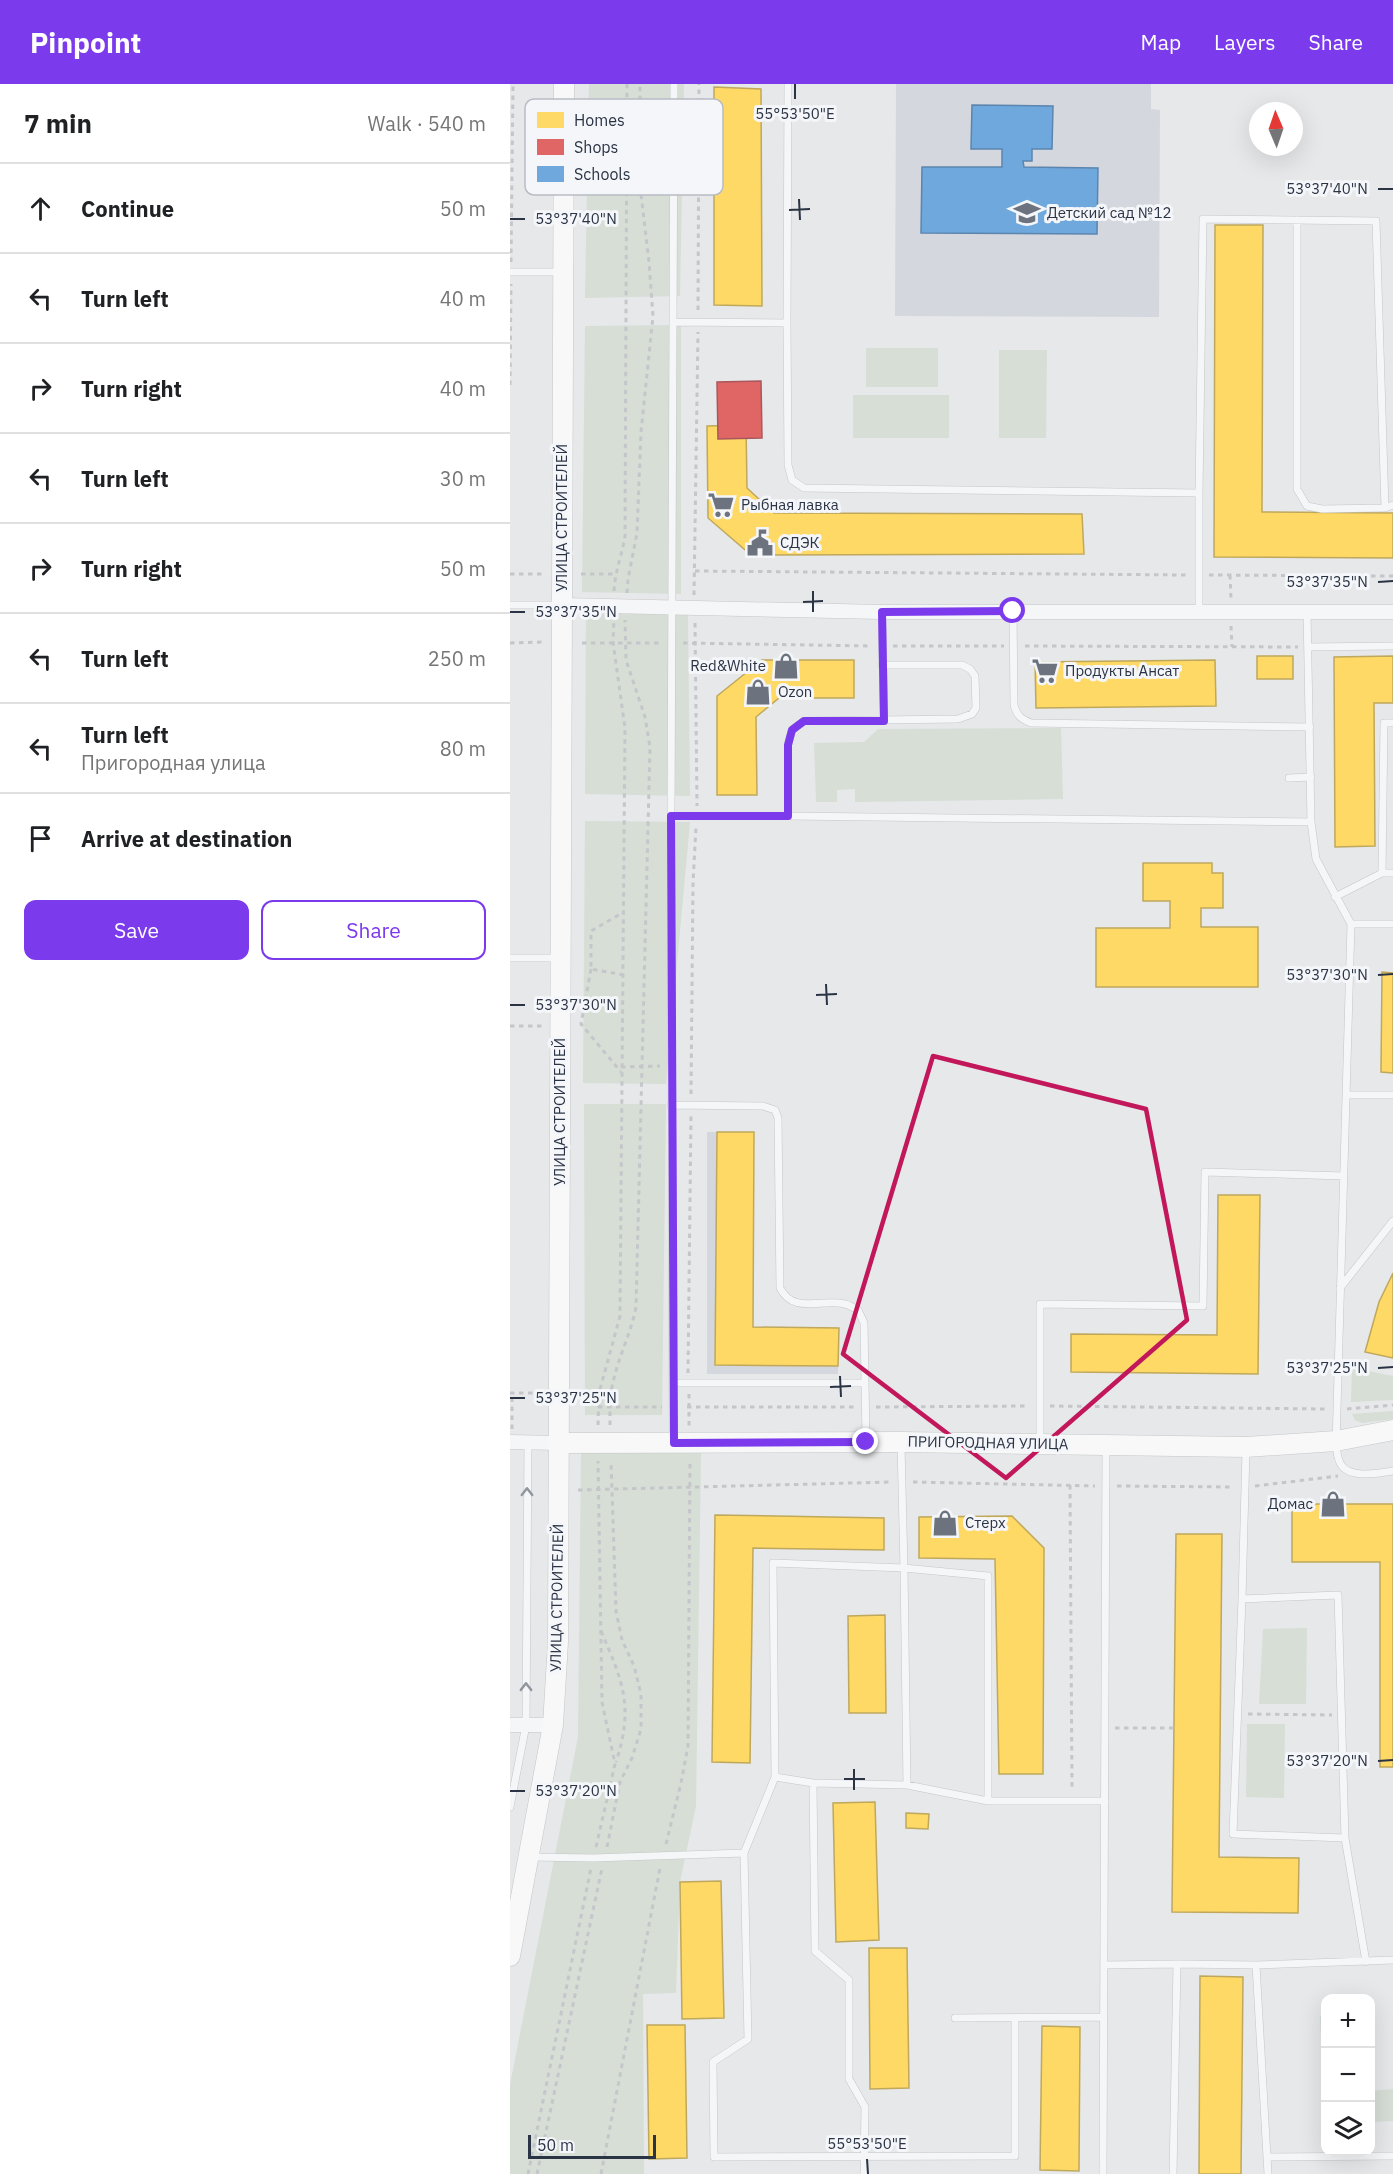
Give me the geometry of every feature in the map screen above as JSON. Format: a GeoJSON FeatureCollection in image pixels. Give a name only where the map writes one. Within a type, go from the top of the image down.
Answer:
{"type":"FeatureCollection","features":[{"type":"Feature","properties":{"kind":"street","name":"УЛИЦА СТРОИТЕЛЕЙ"},"geometry":{"type":"LineString","coordinates":[[564,84],[564,99]]}},
{"type":"Feature","properties":{"kind":"street","name":"УЛИЦА СТРОИТЕЛЕЙ"},"geometry":{"type":"LineString","coordinates":[[510,1956],[553,1725],[558,1642],[563,195]]}},
{"type":"Feature","properties":{"kind":"street"},"geometry":{"type":"LineString","coordinates":[[562,605],[882,612],[1199,610],[1393,612]]}},
{"type":"Feature","properties":{"kind":"street","name":"ПРИГОРОДНАЯ УЛИЦА"},"geometry":{"type":"LineString","coordinates":[[511,1436],[528,1442],[559,1443],[901,1442],[1246,1447],[1336,1441],[1393,1430]]}},
{"type":"Feature","properties":{"kind":"street"},"geometry":{"type":"LineString","coordinates":[[510,1725],[553,1725]]}},
{"type":"Feature","properties":{"kind":"lane"},"geometry":{"type":"LineString","coordinates":[[788,84],[788,465],[792,480],[804,488],[1198,493]]}},
{"type":"Feature","properties":{"kind":"lane"},"geometry":{"type":"LineString","coordinates":[[674,195],[671,816],[674,1443]]}},
{"type":"Feature","properties":{"kind":"lane"},"geometry":{"type":"LineString","coordinates":[[1199,610],[1198,493],[1203,219],[1376,221],[1385,508]]}},
{"type":"Feature","properties":{"kind":"lane"},"geometry":{"type":"LineString","coordinates":[[1297,220],[1297,489],[1307,506],[1322,509],[1385,508],[1393,505]]}},
{"type":"Feature","properties":{"kind":"lane"},"geometry":{"type":"LineString","coordinates":[[511,272],[563,272]]}},
{"type":"Feature","properties":{"kind":"lane"},"geometry":{"type":"LineString","coordinates":[[674,322],[787,323]]}},
{"type":"Feature","properties":{"kind":"lane"},"geometry":{"type":"LineString","coordinates":[[510,605],[562,605]]}},
{"type":"Feature","properties":{"kind":"lane"},"geometry":{"type":"LineString","coordinates":[[1013,611],[1014,705],[1016,713],[1022,720],[1031,723],[1310,728]]}},
{"type":"Feature","properties":{"kind":"lane"},"geometry":{"type":"LineString","coordinates":[[1307,611],[1311,822],[1316,859],[1351,924],[1337,1460],[1342,1468],[1358,1474],[1393,1471]]}},
{"type":"Feature","properties":{"kind":"lane"},"geometry":{"type":"LineString","coordinates":[[882,612],[884,721]]}},
{"type":"Feature","properties":{"kind":"lane"},"geometry":{"type":"LineString","coordinates":[[1308,647],[1393,646]]}},
{"type":"Feature","properties":{"kind":"lane"},"geometry":{"type":"LineString","coordinates":[[788,816],[788,745],[792,730],[804,721],[884,721],[966,717],[976,708],[975,676],[970,669],[962,665],[882,665]]}},
{"type":"Feature","properties":{"kind":"lane"},"geometry":{"type":"LineString","coordinates":[[1382,873],[1384,723],[1393,723]]}},
{"type":"Feature","properties":{"kind":"lane"},"geometry":{"type":"LineString","coordinates":[[1289,778],[1311,777]]}},
{"type":"Feature","properties":{"kind":"lane"},"geometry":{"type":"LineString","coordinates":[[671,816],[1311,822]]}},
{"type":"Feature","properties":{"kind":"lane"},"geometry":{"type":"LineString","coordinates":[[1335,897],[1382,873],[1393,873]]}},
{"type":"Feature","properties":{"kind":"lane"},"geometry":{"type":"LineString","coordinates":[[1351,924],[1393,924]]}},
{"type":"Feature","properties":{"kind":"lane"},"geometry":{"type":"LineString","coordinates":[[510,958],[561,958]]}},
{"type":"Feature","properties":{"kind":"lane"},"geometry":{"type":"LineString","coordinates":[[1347,1095],[1393,1095]]}},
{"type":"Feature","properties":{"kind":"lane"},"geometry":{"type":"LineString","coordinates":[[671,1105],[763,1106],[775,1110],[778,1118],[780,1288],[785,1298],[796,1303],[845,1304],[858,1310],[864,1323],[866,1442]]}},
{"type":"Feature","properties":{"kind":"lane"},"geometry":{"type":"LineString","coordinates":[[1040,1444],[1040,1304],[1203,1306],[1205,1172],[1344,1176]]}},
{"type":"Feature","properties":{"kind":"lane"},"geometry":{"type":"LineString","coordinates":[[1340,1288],[1393,1221]]}},
{"type":"Feature","properties":{"kind":"lane"},"geometry":{"type":"LineString","coordinates":[[673,1383],[865,1383]]}},
{"type":"Feature","properties":{"kind":"lane"},"geometry":{"type":"LineString","coordinates":[[510,1807],[526,1725],[528,1442]]}},
{"type":"Feature","properties":{"kind":"lane"},"geometry":{"type":"LineString","coordinates":[[901,1442],[907,1785]]}},
{"type":"Feature","properties":{"kind":"lane"},"geometry":{"type":"LineString","coordinates":[[1103,2174],[1106,1445]]}},
{"type":"Feature","properties":{"kind":"lane"},"geometry":{"type":"LineString","coordinates":[[1246,1447],[1233,1834],[1345,1838]]}},
{"type":"Feature","properties":{"kind":"lane"},"geometry":{"type":"LineString","coordinates":[[988,1801],[988,1576],[904,1568],[773,1563],[775,1777],[744,1853],[748,2039],[713,2062],[714,2157],[1015,2156],[1015,2018]]}},
{"type":"Feature","properties":{"kind":"lane"},"geometry":{"type":"LineString","coordinates":[[1242,1599],[1338,1595],[1345,1838],[1366,1962]]}},
{"type":"Feature","properties":{"kind":"lane"},"geometry":{"type":"LineString","coordinates":[[775,1777],[813,1783],[907,1785],[988,1801],[1105,1801]]}},
{"type":"Feature","properties":{"kind":"lane"},"geometry":{"type":"LineString","coordinates":[[813,1783],[815,1951],[849,1980],[849,2079],[864,2107],[864,2174]]}},
{"type":"Feature","properties":{"kind":"lane"},"geometry":{"type":"LineString","coordinates":[[529,1857],[604,1858],[744,1853]]}},
{"type":"Feature","properties":{"kind":"lane"},"geometry":{"type":"LineString","coordinates":[[1105,1965],[1257,1965],[1393,1960]]}},
{"type":"Feature","properties":{"kind":"lane"},"geometry":{"type":"LineString","coordinates":[[1173,2174],[1177,1964]]}},
{"type":"Feature","properties":{"kind":"lane"},"geometry":{"type":"LineString","coordinates":[[1257,1965],[1268,2174]]}},
{"type":"Feature","properties":{"kind":"lane"},"geometry":{"type":"LineString","coordinates":[[955,2018],[1103,2017]]}},
{"type":"Feature","properties":{"kind":"lane"},"geometry":{"type":"LineString","coordinates":[[1267,2157],[1393,2156]]}},
{"type":"Feature","properties":{"kind":"path"},"geometry":{"type":"LineString","coordinates":[[510,386],[513,84]]}},
{"type":"Feature","properties":{"kind":"path"},"geometry":{"type":"LineString","coordinates":[[699,84],[699,99]]}},
{"type":"Feature","properties":{"kind":"path"},"geometry":{"type":"LineString","coordinates":[[614,598],[615,573],[625,536],[627,195]]}},
{"type":"Feature","properties":{"kind":"path"},"geometry":{"type":"LineString","coordinates":[[615,1764],[602,1702],[598,1490],[612,1383],[632,1330],[636,1307],[650,747],[645,717],[626,660],[626,607],[628,579],[637,533],[640,432],[653,316],[641,195]]}},
{"type":"Feature","properties":{"kind":"path"},"geometry":{"type":"LineString","coordinates":[[694,596],[699,195]]}},
{"type":"Feature","properties":{"kind":"path"},"geometry":{"type":"LineString","coordinates":[[695,571],[1393,576]]}},
{"type":"Feature","properties":{"kind":"path"},"geometry":{"type":"LineString","coordinates":[[581,574],[615,573]]}},
{"type":"Feature","properties":{"kind":"path"},"geometry":{"type":"LineString","coordinates":[[510,574],[544,574]]}},
{"type":"Feature","properties":{"kind":"path"},"geometry":{"type":"LineString","coordinates":[[1230,576],[1231,600]]}},
{"type":"Feature","properties":{"kind":"path"},"geometry":{"type":"LineString","coordinates":[[537,2174],[620,1782],[632,1758],[641,1729],[641,1694],[634,1666],[622,1640],[616,1611],[612,1489],[598,1407],[602,1379],[620,1316],[625,728],[613,642],[614,617]]}},
{"type":"Feature","properties":{"kind":"path"},"geometry":{"type":"LineString","coordinates":[[1231,618],[1232,647]]}},
{"type":"Feature","properties":{"kind":"path"},"geometry":{"type":"LineString","coordinates":[[510,643],[543,642]]}},
{"type":"Feature","properties":{"kind":"path"},"geometry":{"type":"LineString","coordinates":[[582,643],[1308,647]]}},
{"type":"Feature","properties":{"kind":"path"},"geometry":{"type":"LineString","coordinates":[[621,1070],[581,1024],[591,969],[591,931],[624,912]]}},
{"type":"Feature","properties":{"kind":"path"},"geometry":{"type":"LineString","coordinates":[[591,969],[624,975]]}},
{"type":"Feature","properties":{"kind":"path"},"geometry":{"type":"LineString","coordinates":[[621,1070],[642,1066],[691,1065]]}},
{"type":"Feature","properties":{"kind":"path"},"geometry":{"type":"LineString","coordinates":[[511,1436],[512,1393]]}},
{"type":"Feature","properties":{"kind":"path"},"geometry":{"type":"LineString","coordinates":[[598,1407],[1039,1406],[1337,1409],[1393,1405]]}},
{"type":"Feature","properties":{"kind":"path"},"geometry":{"type":"LineString","coordinates":[[578,1490],[902,1482],[1245,1487],[1358,1474]]}},
{"type":"Feature","properties":{"kind":"path"},"geometry":{"type":"LineString","coordinates":[[1070,1485],[1072,1801]]}},
{"type":"Feature","properties":{"kind":"path"},"geometry":{"type":"LineString","coordinates":[[528,2174],[593,1858],[615,1764],[624,1738],[626,1710],[620,1674],[599,1628]]}},
{"type":"Feature","properties":{"kind":"path"},"geometry":{"type":"LineString","coordinates":[[1238,1714],[1342,1715]]}},
{"type":"Feature","properties":{"kind":"path"},"geometry":{"type":"LineString","coordinates":[[1105,1727],[1174,1728]]}},
{"type":"Feature","properties":{"kind":"highlighted area"},"geometry":{"type":"Polygon","coordinates":[[[933,1056],[1146,1109],[1187,1320],[1006,1478],[843,1354],[933,1056]]]}},
{"type":"Feature","properties":{"kind":"shaded area"},"geometry":{"type":"Polygon","coordinates":[[[589,84],[684,84],[684,99],[589,99],[589,84]]]}},
{"type":"Feature","properties":{"kind":"shaded area","name":"Детский сад №12"},"geometry":{"type":"Polygon","coordinates":[[[896,84],[1151,84],[1151,109],[1160,110],[1159,317],[895,316],[896,84]]]}},
{"type":"Feature","properties":{"kind":"shaded area"},"geometry":{"type":"Polygon","coordinates":[[[587,195],[682,195],[680,296],[585,298],[587,195]]]}},
{"type":"Feature","properties":{"kind":"shaded area"},"geometry":{"type":"Polygon","coordinates":[[[681,325],[681,594],[582,592],[585,326],[681,325]]]}},
{"type":"Feature","properties":{"kind":"shaded area"},"geometry":{"type":"Polygon","coordinates":[[[866,348],[938,348],[938,387],[866,387],[866,348]]]}},
{"type":"Feature","properties":{"kind":"shaded area"},"geometry":{"type":"Polygon","coordinates":[[[999,350],[1047,350],[1046,438],[999,438],[999,350]]]}},
{"type":"Feature","properties":{"kind":"shaded area"},"geometry":{"type":"Polygon","coordinates":[[[853,395],[949,395],[949,438],[853,438],[853,395]]]}},
{"type":"Feature","properties":{"kind":"shaded area"},"geometry":{"type":"Polygon","coordinates":[[[586,613],[688,615],[690,796],[585,794],[586,613]]]}},
{"type":"Feature","properties":{"kind":"shaded area"},"geometry":{"type":"Polygon","coordinates":[[[1061,728],[1063,799],[855,802],[855,789],[837,790],[837,802],[816,802],[814,743],[864,742],[878,729],[1061,728]]]}},
{"type":"Feature","properties":{"kind":"shaded area"},"geometry":{"type":"Polygon","coordinates":[[[585,821],[690,822],[666,1084],[583,1083],[585,821]]]}},
{"type":"Feature","properties":{"kind":"shaded area"},"geometry":{"type":"Polygon","coordinates":[[[584,1104],[666,1104],[662,1415],[585,1415],[584,1104]]]}},
{"type":"Feature","properties":{"kind":"shaded area"},"geometry":{"type":"Polygon","coordinates":[[[707,1132],[717,1132],[715,1365],[838,1366],[838,1374],[707,1374],[707,1132]]]}},
{"type":"Feature","properties":{"kind":"shaded area"},"geometry":{"type":"Polygon","coordinates":[[[1352,1368],[1393,1376],[1393,1400],[1351,1402],[1352,1368]]]}},
{"type":"Feature","properties":{"kind":"shaded area"},"geometry":{"type":"Polygon","coordinates":[[[1393,1411],[1393,1419],[1362,1423],[1355,1420],[1352,1414],[1393,1411]]]}},
{"type":"Feature","properties":{"kind":"shaded area"},"geometry":{"type":"Polygon","coordinates":[[[581,1453],[701,1453],[696,1806],[680,1882],[676,1993],[643,1994],[644,2174],[510,2174],[510,2085],[578,1737],[581,1453]]]}},
{"type":"Feature","properties":{"kind":"shaded area"},"geometry":{"type":"Polygon","coordinates":[[[1307,1628],[1306,1704],[1259,1704],[1263,1629],[1307,1628]]]}},
{"type":"Feature","properties":{"kind":"shaded area"},"geometry":{"type":"Polygon","coordinates":[[[1247,1724],[1285,1724],[1284,1798],[1246,1797],[1247,1724]]]}},
{"type":"Feature","properties":{"kind":"shaded area"},"geometry":{"type":"Polygon","coordinates":[[[1393,2089],[1393,2121],[1375,2122],[1375,2091],[1393,2089]]]}},
{"type":"Feature","properties":{"kind":"building: Homes"},"geometry":{"type":"Polygon","coordinates":[[[714,87],[761,89],[762,306],[714,305],[714,195],[723,195],[723,99],[714,99],[714,87]]]}},
{"type":"Feature","properties":{"kind":"building: Homes"},"geometry":{"type":"Polygon","coordinates":[[[1215,225],[1263,225],[1262,512],[1393,513],[1393,558],[1214,557],[1215,225]]]}},
{"type":"Feature","properties":{"kind":"building: Homes"},"geometry":{"type":"Polygon","coordinates":[[[746,425],[747,488],[774,513],[1082,514],[1084,554],[751,555],[708,518],[707,426],[746,425]]]}},
{"type":"Feature","properties":{"kind":"building: Homes"},"geometry":{"type":"Polygon","coordinates":[[[1257,656],[1293,656],[1293,679],[1257,679],[1257,656]]]}},
{"type":"Feature","properties":{"kind":"building: Homes"},"geometry":{"type":"Polygon","coordinates":[[[1393,656],[1393,703],[1374,703],[1375,846],[1335,847],[1334,657],[1393,656]]]}},
{"type":"Feature","properties":{"kind":"building: Homes"},"geometry":{"type":"Polygon","coordinates":[[[762,660],[854,660],[854,698],[779,698],[756,717],[757,795],[717,795],[717,696],[762,660]]]}},
{"type":"Feature","properties":{"kind":"building: Homes"},"geometry":{"type":"Polygon","coordinates":[[[1215,660],[1216,706],[1036,708],[1035,662],[1215,660]]]}},
{"type":"Feature","properties":{"kind":"building: Homes"},"geometry":{"type":"Polygon","coordinates":[[[1143,863],[1212,863],[1212,873],[1223,873],[1223,908],[1201,908],[1201,927],[1258,927],[1258,987],[1096,987],[1096,928],[1170,928],[1170,901],[1143,901],[1143,863]]]}},
{"type":"Feature","properties":{"kind":"building: Homes"},"geometry":{"type":"Polygon","coordinates":[[[1382,972],[1393,973],[1393,1073],[1381,1072],[1382,972]]]}},
{"type":"Feature","properties":{"kind":"building: Homes"},"geometry":{"type":"Polygon","coordinates":[[[717,1132],[754,1132],[753,1327],[839,1328],[838,1366],[715,1365],[717,1132]]]}},
{"type":"Feature","properties":{"kind":"building: Homes"},"geometry":{"type":"Polygon","coordinates":[[[1218,1195],[1260,1195],[1258,1374],[1071,1372],[1071,1334],[1217,1335],[1218,1195]]]}},
{"type":"Feature","properties":{"kind":"building: Homes"},"geometry":{"type":"Polygon","coordinates":[[[1393,1273],[1393,1358],[1365,1352],[1379,1302],[1393,1273]]]}},
{"type":"Feature","properties":{"kind":"building: Homes"},"geometry":{"type":"Polygon","coordinates":[[[1292,1504],[1393,1504],[1393,1767],[1380,1767],[1380,1562],[1292,1562],[1292,1504]]]}},
{"type":"Feature","properties":{"kind":"building: Homes"},"geometry":{"type":"Polygon","coordinates":[[[715,1515],[884,1518],[884,1550],[753,1548],[750,1763],[712,1762],[715,1515]]]}},
{"type":"Feature","properties":{"kind":"building: Homes"},"geometry":{"type":"Polygon","coordinates":[[[1012,1516],[1044,1548],[1043,1774],[999,1774],[995,1559],[919,1558],[919,1517],[1012,1516]]]}},
{"type":"Feature","properties":{"kind":"building: Homes"},"geometry":{"type":"Polygon","coordinates":[[[1176,1534],[1222,1534],[1219,1857],[1299,1858],[1298,1913],[1172,1912],[1176,1534]]]}},
{"type":"Feature","properties":{"kind":"building: Homes"},"geometry":{"type":"Polygon","coordinates":[[[885,1615],[886,1713],[849,1713],[848,1616],[885,1615]]]}},
{"type":"Feature","properties":{"kind":"building: Homes"},"geometry":{"type":"Polygon","coordinates":[[[875,1802],[879,1940],[836,1942],[833,1803],[875,1802]]]}},
{"type":"Feature","properties":{"kind":"building: Homes"},"geometry":{"type":"Polygon","coordinates":[[[906,1813],[929,1814],[928,1829],[906,1828],[906,1813]]]}},
{"type":"Feature","properties":{"kind":"building: Homes"},"geometry":{"type":"Polygon","coordinates":[[[721,1881],[724,2018],[682,2019],[680,1882],[721,1881]]]}},
{"type":"Feature","properties":{"kind":"building: Homes"},"geometry":{"type":"Polygon","coordinates":[[[869,1948],[907,1948],[909,2088],[870,2089],[869,1948]]]}},
{"type":"Feature","properties":{"kind":"building: Homes"},"geometry":{"type":"Polygon","coordinates":[[[1200,1976],[1243,1977],[1241,2174],[1199,2174],[1200,1976]]]}},
{"type":"Feature","properties":{"kind":"building: Homes"},"geometry":{"type":"Polygon","coordinates":[[[647,2025],[685,2025],[687,2158],[649,2159],[647,2025]]]}},
{"type":"Feature","properties":{"kind":"building: Homes"},"geometry":{"type":"Polygon","coordinates":[[[1042,2026],[1080,2027],[1079,2171],[1040,2170],[1042,2026]]]}},
{"type":"Feature","properties":{"kind":"building: Shops"},"geometry":{"type":"Polygon","coordinates":[[[761,381],[762,438],[718,439],[717,382],[761,381]]]}},
{"type":"Feature","properties":{"kind":"building: Schools"},"geometry":{"type":"Polygon","coordinates":[[[972,105],[1053,106],[1052,149],[1032,149],[1032,161],[1023,161],[1024,167],[1098,168],[1097,234],[921,233],[922,167],[1002,167],[1002,149],[971,149],[972,105]]]}},
{"type":"Feature","properties":{"kind":"place","name":"Детский сад №12"},"geometry":{"type":"Point","coordinates":[1027,213]}},
{"type":"Feature","properties":{"kind":"place","name":"Рыбная лавка"},"geometry":{"type":"Point","coordinates":[721,505]}},
{"type":"Feature","properties":{"kind":"place","name":"СДЭК"},"geometry":{"type":"Point","coordinates":[760,543]}},
{"type":"Feature","properties":{"kind":"place","name":"Red&White"},"geometry":{"type":"Point","coordinates":[786,666]}},
{"type":"Feature","properties":{"kind":"place","name":"Продукты Ансат"},"geometry":{"type":"Point","coordinates":[1045,671]}},
{"type":"Feature","properties":{"kind":"place","name":"Ozon"},"geometry":{"type":"Point","coordinates":[758,692]}},
{"type":"Feature","properties":{"kind":"place","name":"Домас"},"geometry":{"type":"Point","coordinates":[1333,1504]}},
{"type":"Feature","properties":{"kind":"place","name":"Стерх"},"geometry":{"type":"Point","coordinates":[945,1523]}},
{"type":"Feature","properties":{"kind":"route"},"geometry":{"type":"LineString","coordinates":[[866,1442],[674,1443],[671,816],[788,816],[788,745],[792,730],[804,721],[884,721],[882,612],[1013,611]]}}]}
